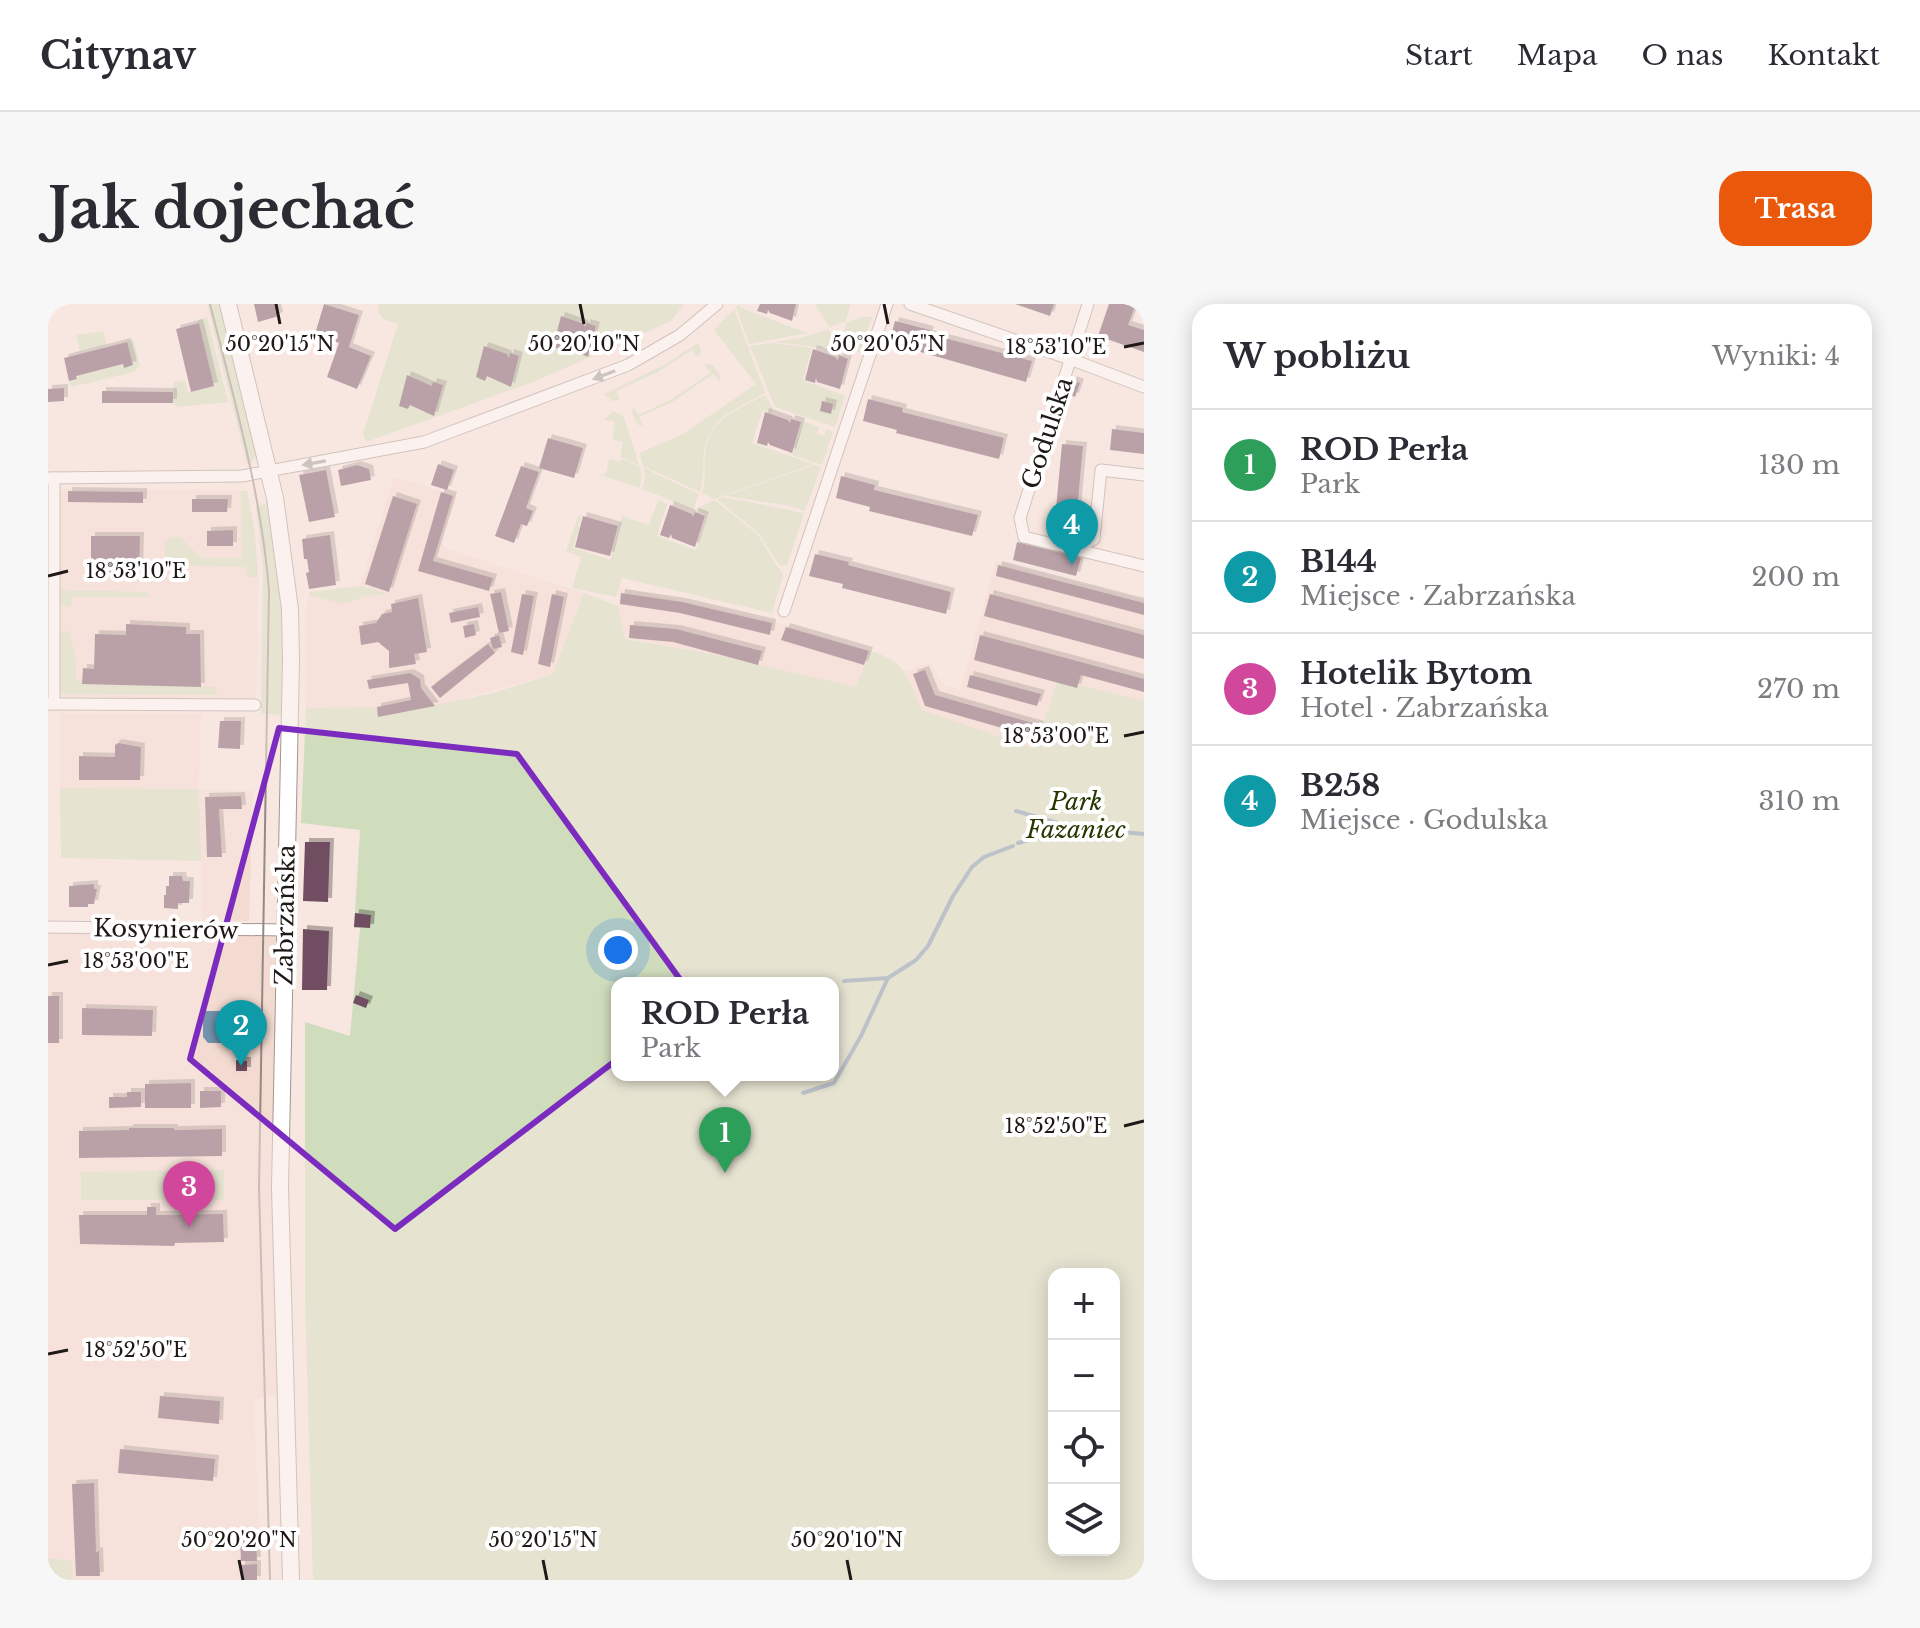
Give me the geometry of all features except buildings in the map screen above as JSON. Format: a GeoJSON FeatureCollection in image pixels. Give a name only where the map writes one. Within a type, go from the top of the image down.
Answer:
{"type":"FeatureCollection","features":[{"type":"Feature","properties":{"kind":"street","name":"Zabrzańska"},"geometry":{"type":"LineString","coordinates":[[228,304],[270,471],[290,609],[280,1188],[291,1580]]}},
{"type":"Feature","properties":{"kind":"street"},"geometry":{"type":"LineString","coordinates":[[255,705],[51,704],[51,478],[231,476],[407,446],[628,365],[680,335],[717,304]]}},
{"type":"Feature","properties":{"kind":"street"},"geometry":{"type":"LineString","coordinates":[[784,611],[887,304]]}},
{"type":"Feature","properties":{"kind":"street"},"geometry":{"type":"LineString","coordinates":[[910,304],[1144,387]]}},
{"type":"Feature","properties":{"kind":"street","name":"Godulska"},"geometry":{"type":"LineString","coordinates":[[1088,304],[1020,518],[1024,537],[1144,566]]}},
{"type":"Feature","properties":{"kind":"street"},"geometry":{"type":"LineString","coordinates":[[1076,549],[1094,539],[1101,470],[1144,475]]}},
{"type":"Feature","properties":{"kind":"street","name":"Kosynierów"},"geometry":{"type":"LineString","coordinates":[[48,927],[285,930]]}},
{"type":"Feature","properties":{"kind":"highlighted area"},"geometry":{"type":"Polygon","coordinates":[[[279,728],[517,754],[695,1000],[395,1229],[190,1059],[279,728]]]}},
{"type":"Feature","properties":{"kind":"shaded area"},"geometry":{"type":"Polygon","coordinates":[[[394,477],[457,496],[442,541],[445,548],[584,593],[553,674],[436,706],[378,717],[306,719],[306,610],[309,592],[360,586],[394,477]]]}},
{"type":"Feature","properties":{"kind":"shaded area"},"geometry":{"type":"Polygon","coordinates":[[[63,489],[247,491],[255,534],[258,577],[256,699],[65,699],[61,696],[58,518],[59,495],[63,489]]]}},
{"type":"Feature","properties":{"kind":"shaded area"},"geometry":{"type":"Polygon","coordinates":[[[996,561],[1144,600],[1144,701],[1058,680],[1036,750],[922,710],[905,671],[930,662],[943,684],[960,690],[996,561]]]}},
{"type":"Feature","properties":{"kind":"shaded area"},"geometry":{"type":"Polygon","coordinates":[[[619,587],[773,621],[871,651],[857,688],[711,654],[625,638],[618,606],[619,587]]]}},
{"type":"Feature","properties":{"kind":"shaded area"},"geometry":{"type":"Polygon","coordinates":[[[60,713],[201,713],[199,789],[60,788],[60,713]]]}},
{"type":"Feature","properties":{"kind":"shaded area"},"geometry":{"type":"Polygon","coordinates":[[[199,789],[253,790],[249,921],[202,920],[199,789]]]}},
{"type":"Feature","properties":{"kind":"shaded area"},"geometry":{"type":"Polygon","coordinates":[[[48,927],[285,930],[285,1391],[254,1400],[261,1580],[73,1580],[72,1561],[48,1558],[48,927]]]}},
{"type":"Feature","properties":{"kind":"green space"},"geometry":{"type":"Polygon","coordinates":[[[207,304],[221,304],[258,453],[247,464],[207,304]]]}},
{"type":"Feature","properties":{"kind":"green space"},"geometry":{"type":"Polygon","coordinates":[[[379,304],[684,304],[671,321],[536,381],[366,442],[363,434],[398,324],[383,319],[378,311],[379,304]]]}},
{"type":"Feature","properties":{"kind":"green space"},"geometry":{"type":"Polygon","coordinates":[[[815,304],[850,304],[846,321],[829,327],[815,304]]]}},
{"type":"Feature","properties":{"kind":"green space"},"geometry":{"type":"Polygon","coordinates":[[[738,305],[808,333],[749,344],[736,307],[738,305]]]}},
{"type":"Feature","properties":{"kind":"green space"},"geometry":{"type":"Polygon","coordinates":[[[734,309],[765,393],[728,414],[713,428],[705,447],[700,492],[643,466],[640,453],[683,434],[756,384],[714,330],[734,309]]]}},
{"type":"Feature","properties":{"kind":"green space"},"geometry":{"type":"Polygon","coordinates":[[[207,317],[228,402],[177,407],[173,403],[174,382],[185,380],[188,393],[214,386],[198,320],[207,317]]]}},
{"type":"Feature","properties":{"kind":"green space"},"geometry":{"type":"Polygon","coordinates":[[[872,317],[860,353],[840,347],[847,322],[872,317]]]}},
{"type":"Feature","properties":{"kind":"green space"},"geometry":{"type":"Polygon","coordinates":[[[828,329],[838,346],[821,348],[775,342],[801,338],[828,329]]]}},
{"type":"Feature","properties":{"kind":"green space"},"geometry":{"type":"Polygon","coordinates":[[[103,331],[107,345],[80,351],[76,335],[103,331]]]}},
{"type":"Feature","properties":{"kind":"green space"},"geometry":{"type":"Polygon","coordinates":[[[134,341],[140,366],[134,372],[71,387],[69,381],[77,379],[76,376],[123,364],[124,367],[133,365],[127,342],[134,341]]]}},
{"type":"Feature","properties":{"kind":"green space"},"geometry":{"type":"Polygon","coordinates":[[[698,343],[701,350],[699,356],[692,350],[656,373],[616,391],[620,400],[612,401],[604,394],[664,365],[698,343]]]}},
{"type":"Feature","properties":{"kind":"green space"},"geometry":{"type":"Polygon","coordinates":[[[772,343],[812,348],[803,380],[845,396],[835,427],[775,407],[750,346],[772,343]]]}},
{"type":"Feature","properties":{"kind":"green space"},"geometry":{"type":"Polygon","coordinates":[[[707,364],[712,365],[721,376],[720,381],[713,374],[674,401],[639,417],[643,426],[638,425],[633,407],[639,415],[672,399],[710,373],[707,364]]]}},
{"type":"Feature","properties":{"kind":"green space"},"geometry":{"type":"Polygon","coordinates":[[[765,395],[773,408],[771,413],[763,410],[752,443],[814,464],[714,499],[702,493],[706,448],[714,429],[728,415],[765,395]]]}},
{"type":"Feature","properties":{"kind":"green space"},"geometry":{"type":"Polygon","coordinates":[[[613,411],[624,417],[639,465],[620,457],[623,442],[613,440],[614,421],[604,420],[613,411]]]}},
{"type":"Feature","properties":{"kind":"green space"},"geometry":{"type":"Polygon","coordinates":[[[803,421],[819,427],[817,434],[824,436],[826,429],[833,432],[822,465],[792,455],[803,421]]]}},
{"type":"Feature","properties":{"kind":"green space"},"geometry":{"type":"Polygon","coordinates":[[[609,459],[619,462],[623,459],[640,467],[642,478],[639,488],[598,474],[606,474],[609,459]]]}},
{"type":"Feature","properties":{"kind":"green space"},"geometry":{"type":"Polygon","coordinates":[[[815,465],[821,467],[805,511],[725,496],[815,465]]]}},
{"type":"Feature","properties":{"kind":"green space"},"geometry":{"type":"Polygon","coordinates":[[[644,468],[699,494],[693,509],[642,489],[644,468]]]}},
{"type":"Feature","properties":{"kind":"green space"},"geometry":{"type":"Polygon","coordinates":[[[241,491],[247,491],[255,534],[258,577],[247,577],[246,567],[165,565],[165,543],[171,538],[180,537],[201,558],[242,558],[241,491]]]}},
{"type":"Feature","properties":{"kind":"green space"},"geometry":{"type":"Polygon","coordinates":[[[723,497],[804,513],[787,565],[780,566],[759,534],[717,499],[723,497]]]}},
{"type":"Feature","properties":{"kind":"green space"},"geometry":{"type":"Polygon","coordinates":[[[658,500],[667,504],[657,536],[696,550],[708,515],[696,510],[715,500],[758,535],[783,575],[772,613],[622,578],[616,597],[572,588],[581,557],[566,551],[579,514],[582,515],[580,527],[573,547],[610,560],[622,516],[649,525],[658,500]]]}},
{"type":"Feature","properties":{"kind":"green space"},"geometry":{"type":"Polygon","coordinates":[[[267,503],[283,623],[281,715],[261,713],[263,567],[256,506],[267,503]]]}},
{"type":"Feature","properties":{"kind":"green space"},"geometry":{"type":"Polygon","coordinates":[[[360,586],[389,594],[366,596],[343,604],[309,595],[309,592],[360,586]]]}},
{"type":"Feature","properties":{"kind":"green space"},"geometry":{"type":"Polygon","coordinates":[[[58,590],[147,592],[149,597],[72,597],[71,607],[59,600],[58,590]]]}},
{"type":"Feature","properties":{"kind":"green space","name":"Park Fazaniec"},"geometry":{"type":"Polygon","coordinates":[[[584,593],[618,606],[625,639],[711,654],[856,687],[871,651],[899,666],[922,710],[1035,749],[1058,680],[1144,701],[1144,1580],[313,1580],[305,1302],[305,1022],[350,1036],[360,928],[354,928],[360,830],[301,823],[306,708],[377,707],[379,717],[493,693],[553,674],[584,593]]]}},
{"type":"Feature","properties":{"kind":"green space"},"geometry":{"type":"Polygon","coordinates":[[[66,630],[70,634],[76,661],[76,680],[82,680],[83,684],[215,687],[217,691],[215,695],[60,694],[59,635],[66,630]]]}},
{"type":"Feature","properties":{"kind":"green space"},"geometry":{"type":"Polygon","coordinates":[[[60,788],[199,789],[201,861],[61,858],[60,788]]]}},
{"type":"Feature","properties":{"kind":"green space"},"geometry":{"type":"Polygon","coordinates":[[[224,1170],[224,1200],[81,1200],[81,1172],[224,1170]]]}},
{"type":"Feature","properties":{"kind":"green space"},"geometry":{"type":"Polygon","coordinates":[[[48,1558],[72,1561],[73,1580],[48,1580],[48,1558]]]}},
{"type":"Feature","properties":{"kind":"water"},"geometry":{"type":"Polygon","coordinates":[[[203,1011],[238,1011],[237,1043],[208,1043],[203,1037],[203,1011]]]}},
{"type":"Feature","properties":{"kind":"waterway"},"geometry":{"type":"LineString","coordinates":[[1016,811],[1075,828],[1144,834]]}},
{"type":"Feature","properties":{"kind":"waterway"},"geometry":{"type":"LineString","coordinates":[[1018,843],[1073,828]]}},
{"type":"Feature","properties":{"kind":"waterway"},"geometry":{"type":"LineString","coordinates":[[844,981],[888,978],[916,960],[928,946],[953,896],[972,867],[984,857],[1013,846]]}},
{"type":"Feature","properties":{"kind":"waterway"},"geometry":{"type":"LineString","coordinates":[[839,1074],[887,980]]}},
{"type":"Feature","properties":{"kind":"waterway"},"geometry":{"type":"LineString","coordinates":[[803,1093],[835,1081]]}},
{"type":"Feature","properties":{"kind":"tram line"},"geometry":{"type":"LineString","coordinates":[[210,304],[253,481],[269,590],[259,1187],[270,1580]]}},
{"type":"Feature","properties":{"kind":"place","name":"B258"},"geometry":{"type":"Point","coordinates":[1072,565]}},
{"type":"Feature","properties":{"kind":"place","name":"B144"},"geometry":{"type":"Point","coordinates":[241,1066]}},
{"type":"Feature","properties":{"kind":"place","name":"ROD Perła"},"geometry":{"type":"Point","coordinates":[725,1173]}},
{"type":"Feature","properties":{"kind":"place","name":"Hotelik Bytom"},"geometry":{"type":"Point","coordinates":[189,1227]}}]}
